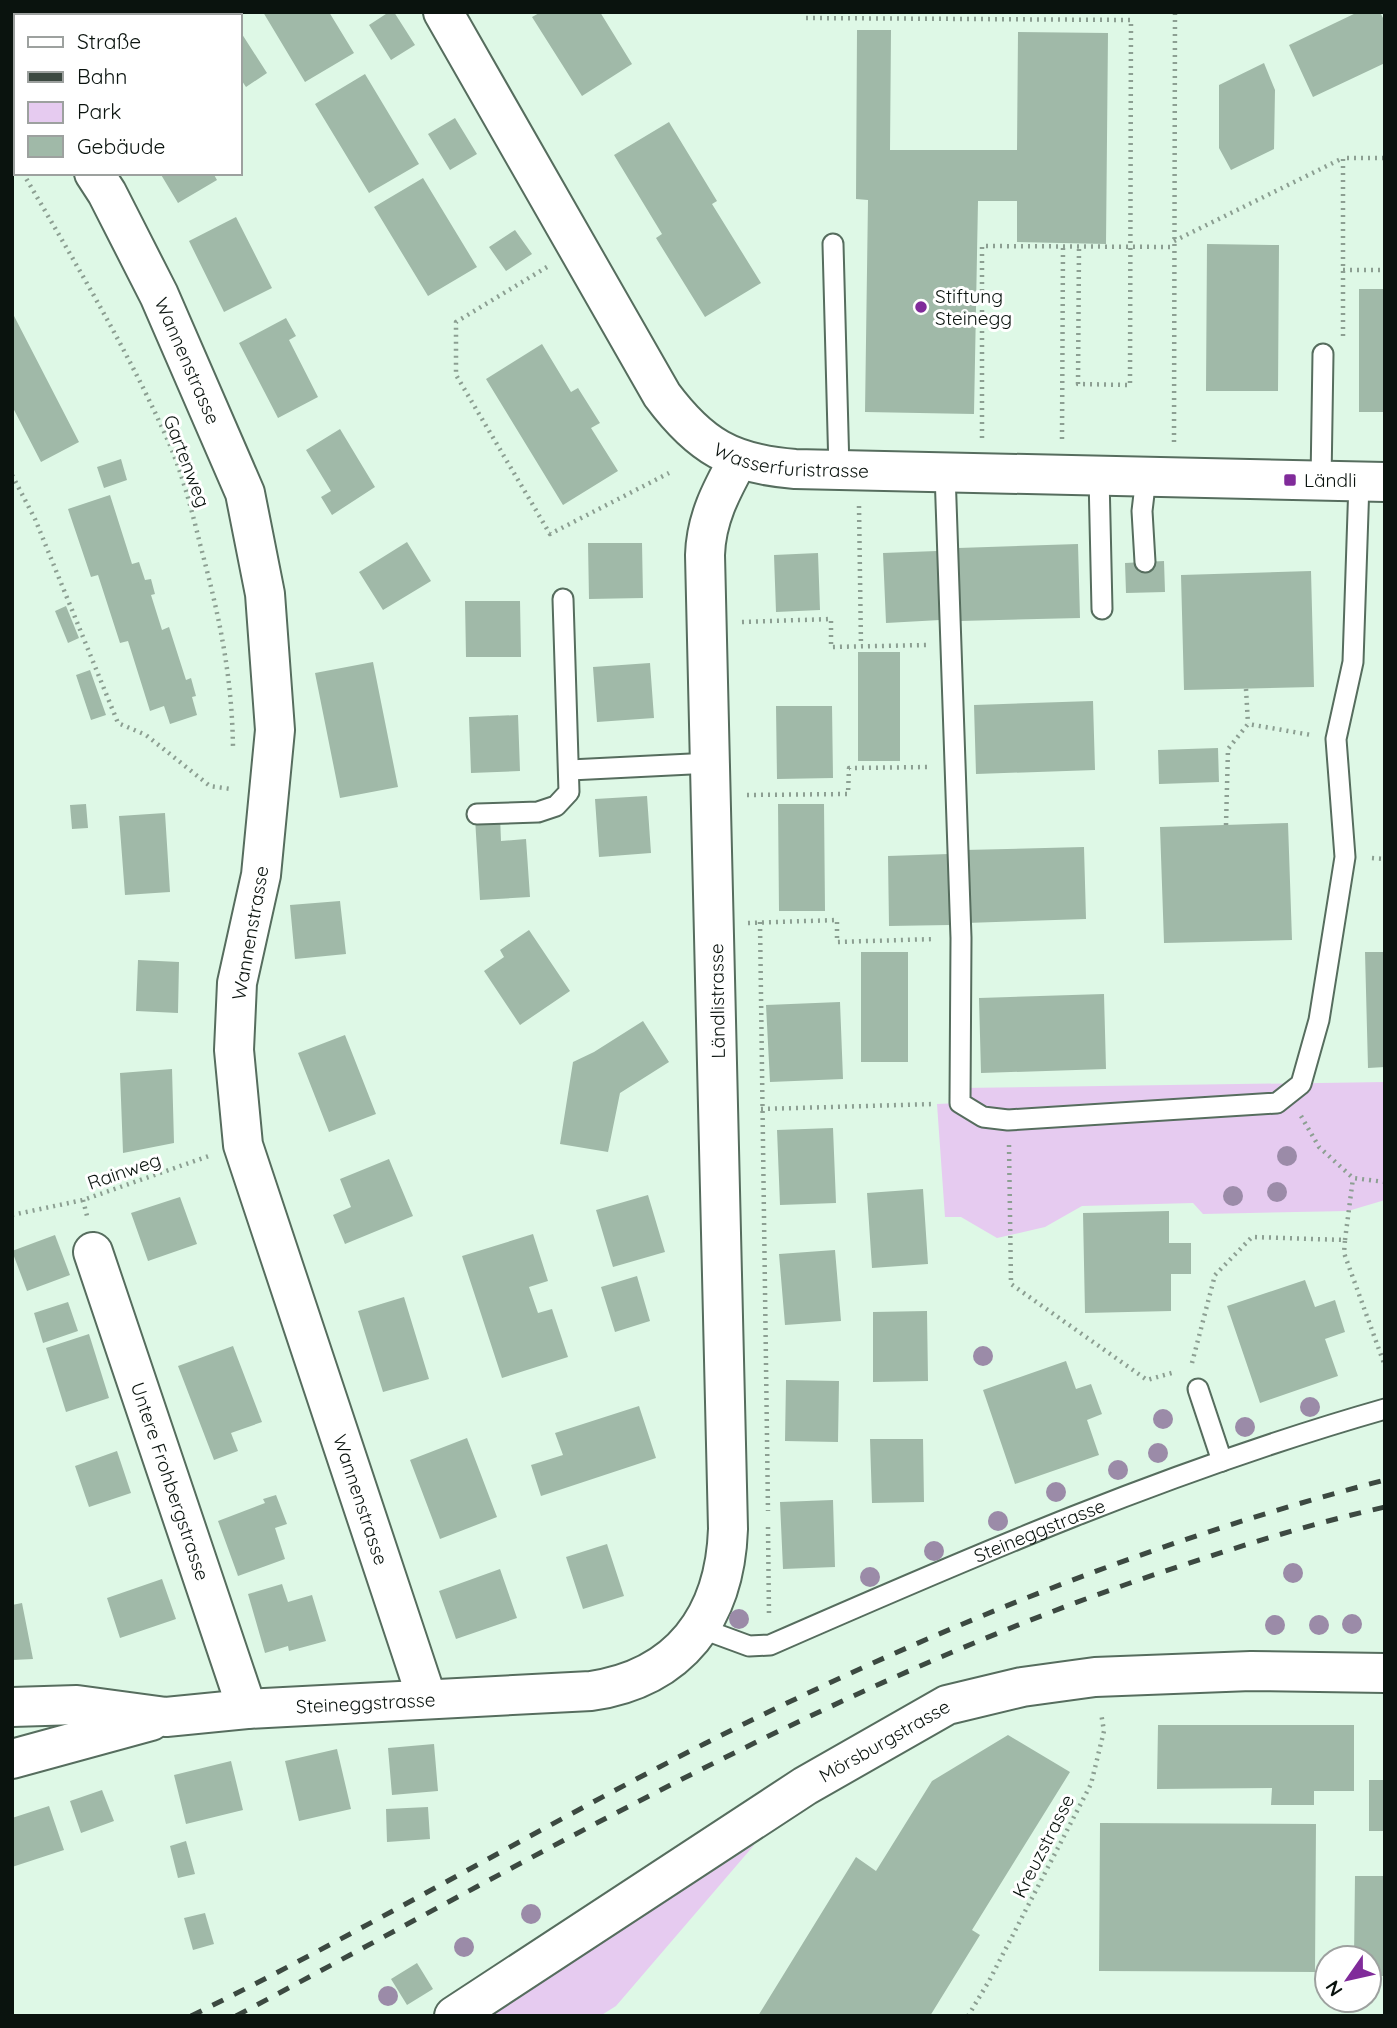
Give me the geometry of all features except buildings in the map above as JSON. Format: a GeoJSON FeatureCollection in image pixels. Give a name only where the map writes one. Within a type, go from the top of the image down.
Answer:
{"type":"FeatureCollection","features":[{"type":"Feature","properties":{"kind":"street","name":"Wasserfuristrasse"},"geometry":{"type":"LineString","coordinates":[[443,12],[662,395],[695,432],[738,460],[771,467],[849,470],[1372,482]]}},
{"type":"Feature","properties":{"kind":"street","name":"Wannenstrasse"},"geometry":{"type":"LineString","coordinates":[[95,175],[159,295],[245,493],[265,594],[275,730],[261,875],[237,983],[234,1050],[243,1145],[427,1699]]}},
{"type":"Feature","properties":{"kind":"street","name":"Ländlistrasse"},"geometry":{"type":"LineString","coordinates":[[727,1549],[705,555],[708,524],[720,492],[738,460]]}},
{"type":"Feature","properties":{"kind":"street","name":"Untere Frohbergstrasse"},"geometry":{"type":"LineString","coordinates":[[93,1252],[247,1709]]}},
{"type":"Feature","properties":{"kind":"street","name":"Steineggstrasse"},"geometry":{"type":"LineString","coordinates":[[12,1707],[77,1706],[166,1717],[247,1709],[568,1693],[608,1688],[635,1680],[658,1669],[678,1654],[700,1629],[716,1599],[725,1569],[727,1549]]}},
{"type":"Feature","properties":{"kind":"street","name":"Mörsburgstrasse"},"geometry":{"type":"LineString","coordinates":[[454,2016],[805,1786],[947,1705],[1022,1687],[1095,1677],[1251,1671],[1385,1673]]}},
{"type":"Feature","properties":{"kind":"street"},"geometry":{"type":"LineString","coordinates":[[12,1759],[166,1717]]}},
{"type":"Feature","properties":{"kind":"lane"},"geometry":{"type":"LineString","coordinates":[[833,244],[849,470]]}},
{"type":"Feature","properties":{"kind":"lane"},"geometry":{"type":"LineString","coordinates":[[1321,481],[1323,354]]}},
{"type":"Feature","properties":{"kind":"lane"},"geometry":{"type":"LineString","coordinates":[[963,472],[951,644],[961,938],[960,1103],[983,1117],[1008,1120],[1277,1103],[1301,1084],[1319,1020],[1345,857],[1336,739],[1353,662],[1372,482]]}},
{"type":"Feature","properties":{"kind":"lane"},"geometry":{"type":"LineString","coordinates":[[1099,475],[1102,610]]}},
{"type":"Feature","properties":{"kind":"lane"},"geometry":{"type":"LineString","coordinates":[[1145,562],[1142,511],[1160,477]]}},
{"type":"Feature","properties":{"kind":"lane"},"geometry":{"type":"LineString","coordinates":[[477,814],[538,812],[556,806],[569,792],[563,599]]}},
{"type":"Feature","properties":{"kind":"lane"},"geometry":{"type":"LineString","coordinates":[[570,770],[712,779]]}},
{"type":"Feature","properties":{"kind":"lane"},"geometry":{"type":"LineString","coordinates":[[1198,1389],[1222,1461]]}},
{"type":"Feature","properties":{"kind":"lane","name":"Steineggstrasse"},"geometry":{"type":"LineString","coordinates":[[700,1629],[749,1646],[770,1645],[1051,1524],[1222,1461],[1385,1409]]}},
{"type":"Feature","properties":{"kind":"path"},"geometry":{"type":"LineString","coordinates":[[1160,477],[1174,244],[1175,12]]}},
{"type":"Feature","properties":{"kind":"path"},"geometry":{"type":"LineString","coordinates":[[806,18],[1131,20],[1130,385],[1078,384],[1079,247]]}},
{"type":"Feature","properties":{"kind":"path"},"geometry":{"type":"LineString","coordinates":[[1343,158],[1343,270],[1385,270]]}},
{"type":"Feature","properties":{"kind":"path"},"geometry":{"type":"LineString","coordinates":[[963,472],[982,246],[1130,247],[1174,244],[1343,158],[1385,158]]}},
{"type":"Feature","properties":{"kind":"path","name":"Gartenweg"},"geometry":{"type":"LineString","coordinates":[[24,175],[100,306],[169,444],[190,505],[218,611],[230,681],[233,749]]}},
{"type":"Feature","properties":{"kind":"path"},"geometry":{"type":"LineString","coordinates":[[1062,475],[1063,246]]}},
{"type":"Feature","properties":{"kind":"path"},"geometry":{"type":"LineString","coordinates":[[578,248],[456,322],[456,375],[550,534],[669,473]]}},
{"type":"Feature","properties":{"kind":"path"},"geometry":{"type":"LineString","coordinates":[[849,470],[861,646]]}},
{"type":"Feature","properties":{"kind":"path"},"geometry":{"type":"LineString","coordinates":[[12,475],[35,519],[118,723],[146,735],[210,786],[231,789],[230,802]]}},
{"type":"Feature","properties":{"kind":"path"},"geometry":{"type":"LineString","coordinates":[[708,624],[831,619],[831,647],[951,644]]}},
{"type":"Feature","properties":{"kind":"path"},"geometry":{"type":"LineString","coordinates":[[1226,825],[1228,749],[1248,724],[1246,689]]}},
{"type":"Feature","properties":{"kind":"path"},"geometry":{"type":"LineString","coordinates":[[1248,724],[1336,739]]}},
{"type":"Feature","properties":{"kind":"path"},"geometry":{"type":"LineString","coordinates":[[712,779],[848,794],[849,768],[955,766]]}},
{"type":"Feature","properties":{"kind":"path"},"geometry":{"type":"LineString","coordinates":[[715,924],[837,920],[837,942],[961,938]]}},
{"type":"Feature","properties":{"kind":"path"},"geometry":{"type":"LineString","coordinates":[[760,922],[770,1645]]}},
{"type":"Feature","properties":{"kind":"path"},"geometry":{"type":"LineString","coordinates":[[719,1110],[960,1103]]}},
{"type":"Feature","properties":{"kind":"path"},"geometry":{"type":"LineString","coordinates":[[1277,1103],[1303,1118],[1319,1147],[1353,1178],[1385,1182]]}},
{"type":"Feature","properties":{"kind":"path"},"geometry":{"type":"LineString","coordinates":[[1008,1120],[1011,1284],[1147,1380],[1191,1367]]}},
{"type":"Feature","properties":{"kind":"path","name":"Rainweg"},"geometry":{"type":"LineString","coordinates":[[12,1215],[83,1200],[243,1145]]}},
{"type":"Feature","properties":{"kind":"path"},"geometry":{"type":"LineString","coordinates":[[1353,1178],[1344,1253],[1385,1366]]}},
{"type":"Feature","properties":{"kind":"path"},"geometry":{"type":"LineString","coordinates":[[1198,1389],[1191,1367],[1214,1275],[1252,1237],[1345,1240]]}},
{"type":"Feature","properties":{"kind":"path","name":"Kreuzstrasse"},"geometry":{"type":"LineString","coordinates":[[968,2016],[989,1981],[1091,1784],[1104,1731],[1095,1677]]}},
{"type":"Feature","properties":{"kind":"green space"},"geometry":{"type":"Polygon","coordinates":[[[1385,1082],[1385,1200],[1348,1211],[1203,1214],[1193,1203],[1082,1206],[1045,1227],[997,1238],[961,1217],[945,1217],[937,1104],[960,1103],[961,1088],[1385,1082]]]}},
{"type":"Feature","properties":{"kind":"green space"},"geometry":{"type":"Polygon","coordinates":[[[755,1844],[616,2006],[600,2016],[489,2016],[755,1844]]]}},
{"type":"Feature","properties":{"kind":"railway"},"geometry":{"type":"LineString","coordinates":[[191,2016],[320,1950],[639,1777],[869,1665],[953,1628],[1123,1561],[1297,1504],[1385,1480]]}},
{"type":"Feature","properties":{"kind":"railway"},"geometry":{"type":"LineString","coordinates":[[236,2016],[709,1765],[952,1652],[1076,1603],[1202,1559],[1385,1507]]}},
{"type":"Feature","properties":{"kind":"place","name":"Stiftung Steinegg"},"geometry":{"type":"Point","coordinates":[921,307]}},
{"type":"Feature","properties":{"kind":"place","name":"Ländli"},"geometry":{"type":"Point","coordinates":[1290,480]}}]}
